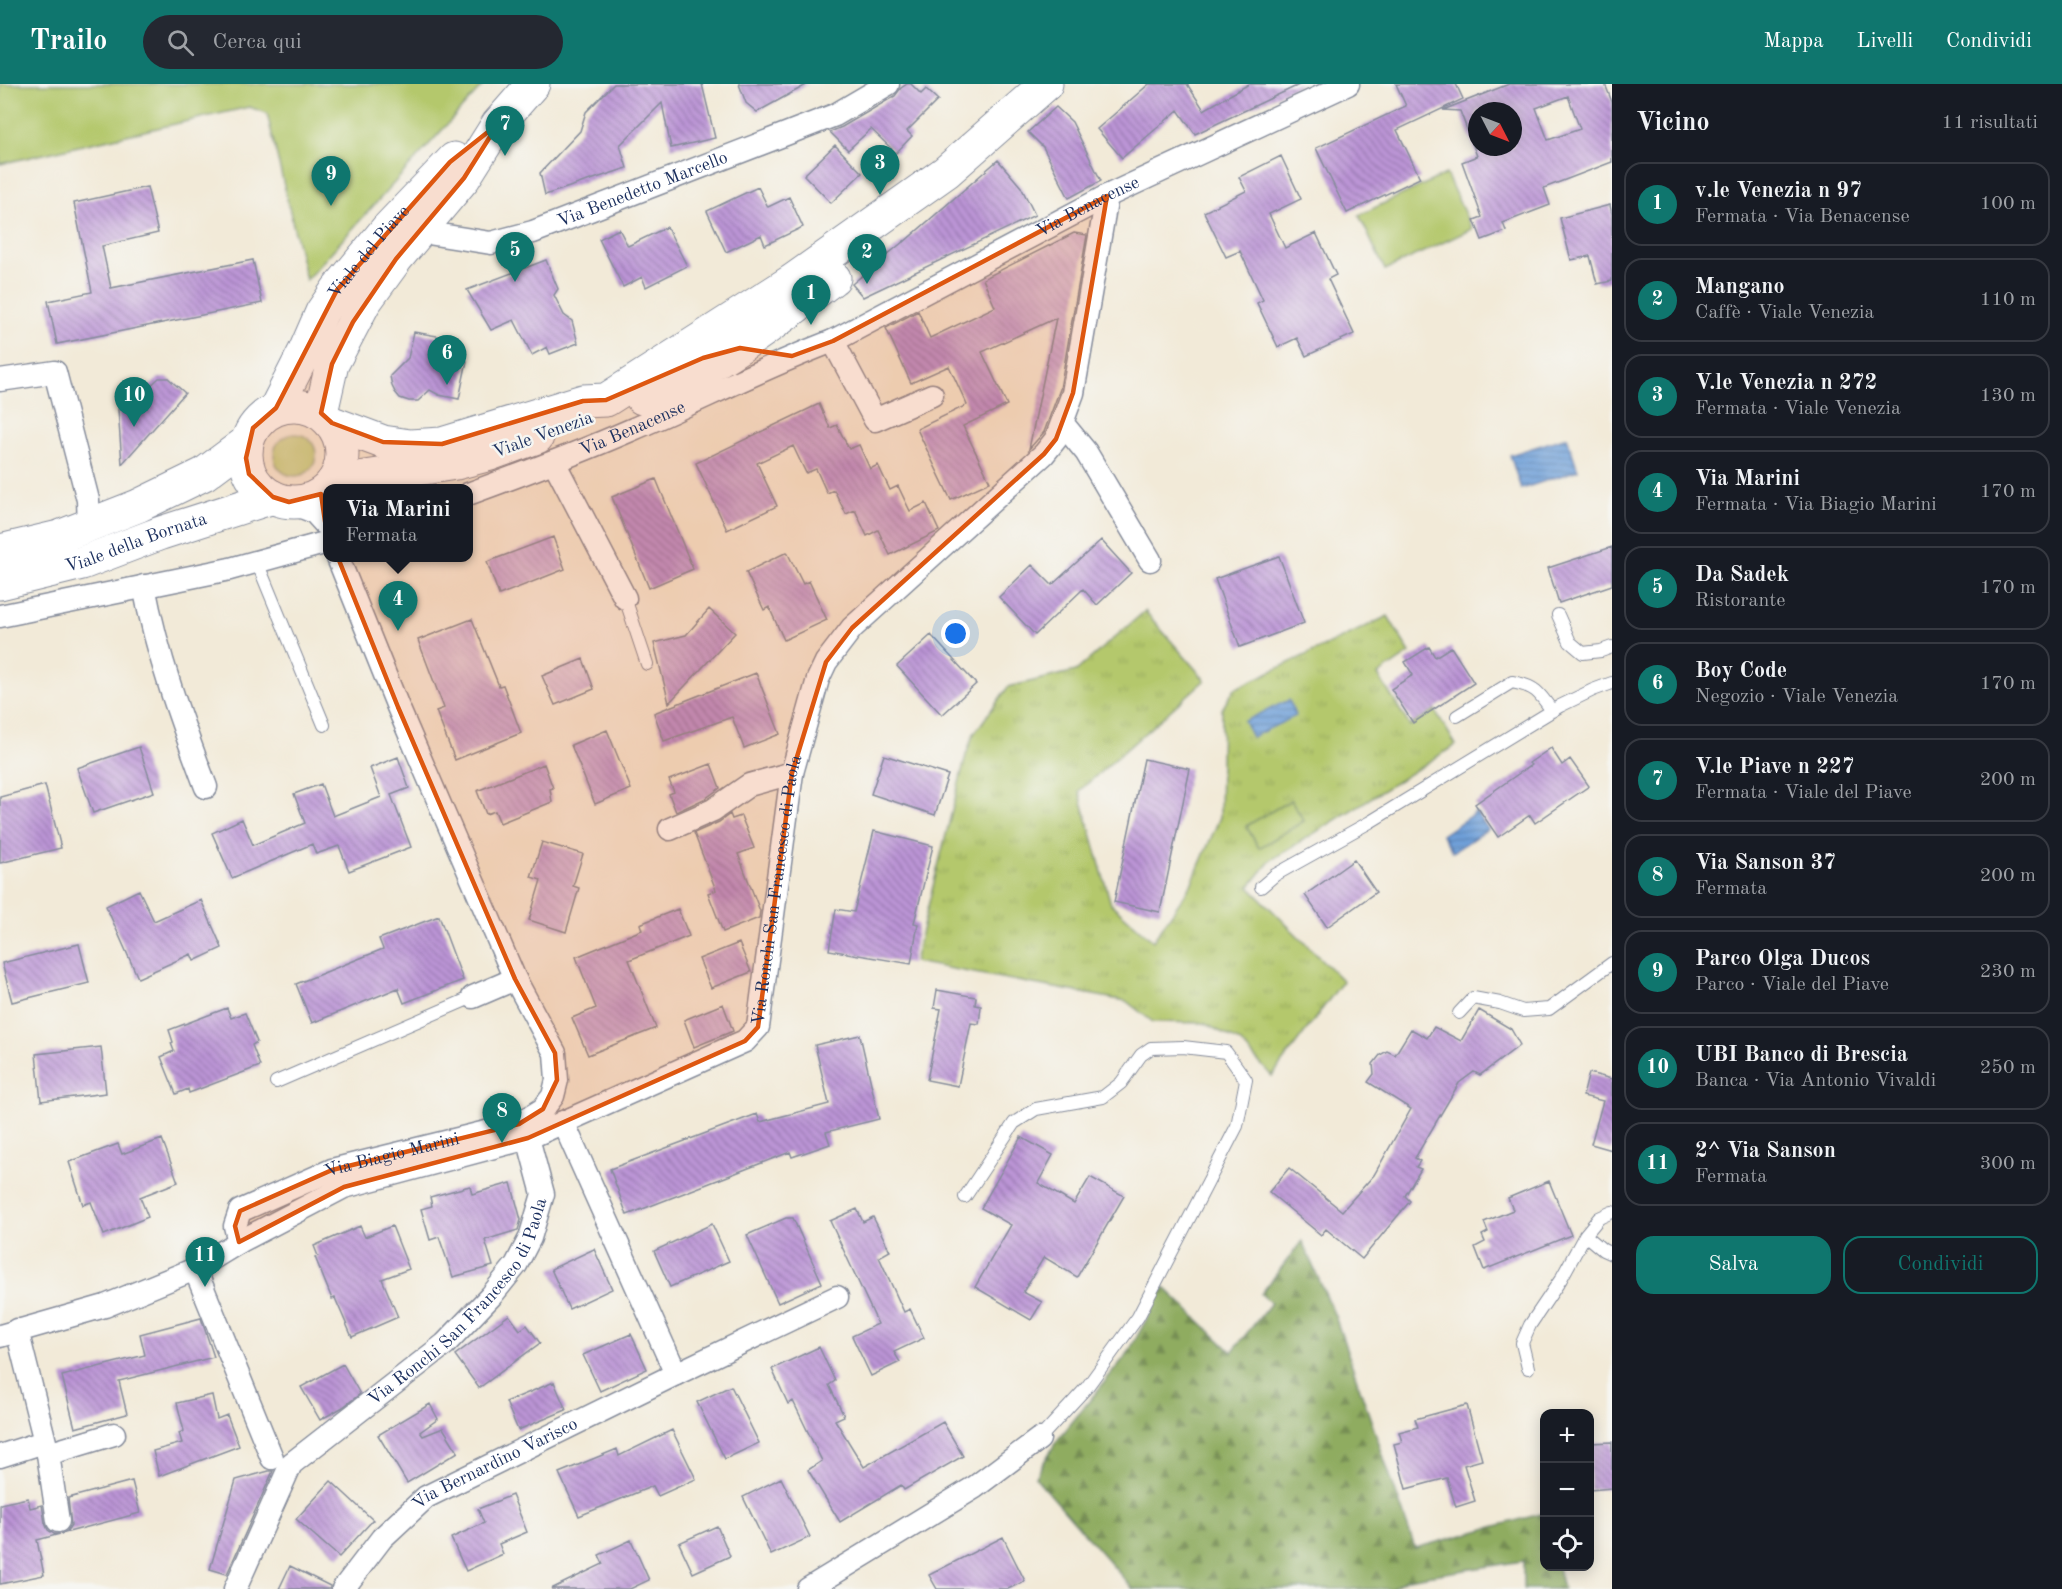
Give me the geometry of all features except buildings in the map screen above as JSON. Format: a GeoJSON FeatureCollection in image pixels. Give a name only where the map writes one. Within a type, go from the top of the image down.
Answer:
{"type":"FeatureCollection","features":[{"type":"Feature","properties":{"kind":"main road","name":"Viale del Piave"},"geometry":{"type":"LineString","coordinates":[[326,418],[332,364],[353,322],[390,267],[464,178],[498,124],[533,84]]}},
{"type":"Feature","properties":{"kind":"main road","name":"Viale Venezia"},"geometry":{"type":"LineString","coordinates":[[326,418],[383,442],[410,446],[442,444],[584,401],[606,400],[792,281],[946,172],[1046,84]]}},
{"type":"Feature","properties":{"kind":"main road","name":"Viale del Piave"},"geometry":{"type":"LineString","coordinates":[[276,408],[322,312],[361,259],[450,162],[498,124]]}},
{"type":"Feature","properties":{"kind":"main road","name":"Viale Venezia"},"geometry":{"type":"LineString","coordinates":[[404,484],[456,463],[490,454],[661,391],[740,348],[843,271],[909,215],[946,172]]}},
{"type":"Feature","properties":{"kind":"main road"},"geometry":{"type":"LineString","coordinates":[[323,512],[306,501],[281,500],[259,488],[249,474],[246,458],[247,442],[263,416],[276,408],[291,405],[307,406],[326,418],[340,437],[343,452],[336,484]]}},
{"type":"Feature","properties":{"kind":"main road","name":"Viale della Bornata"},"geometry":{"type":"LineString","coordinates":[[0,551],[58,537],[138,506],[204,474],[247,442]]}},
{"type":"Feature","properties":{"kind":"main road","name":"Viale della Bornata"},"geometry":{"type":"LineString","coordinates":[[0,583],[82,563],[161,533],[281,500]]}},
{"type":"Feature","properties":{"kind":"street","name":"Via Benedetto Marcello"},"geometry":{"type":"LineString","coordinates":[[387,229],[419,231],[491,243],[533,232],[835,115],[888,84]]}},
{"type":"Feature","properties":{"kind":"street","name":"Via Benacense"},"geometry":{"type":"LineString","coordinates":[[473,492],[632,430],[792,356],[833,341],[1107,196],[1348,84]]}},
{"type":"Feature","properties":{"kind":"street","name":"Via Ronchi San Francesco di Paola"},"geometry":{"type":"LineString","coordinates":[[235,1589],[291,1464],[445,1344],[491,1296],[516,1265],[530,1238],[543,1194],[528,1138],[745,1041],[758,1027],[792,773],[818,679],[826,662],[852,628],[1044,454],[1056,439],[1073,393],[1107,196]]}},
{"type":"Feature","properties":{"kind":"street"},"geometry":{"type":"LineString","coordinates":[[774,323],[782,333],[792,356]]}},
{"type":"Feature","properties":{"kind":"street"},"geometry":{"type":"LineString","coordinates":[[833,341],[875,420],[932,395]]}},
{"type":"Feature","properties":{"kind":"street","name":"Via Benacense"},"geometry":{"type":"LineString","coordinates":[[740,348],[753,353],[792,356]]}},
{"type":"Feature","properties":{"kind":"street","name":"Viale Venezia"},"geometry":{"type":"LineString","coordinates":[[606,400],[703,358],[740,348]]}},
{"type":"Feature","properties":{"kind":"street"},"geometry":{"type":"LineString","coordinates":[[0,380],[55,372],[88,500],[89,525]]}},
{"type":"Feature","properties":{"kind":"street"},"geometry":{"type":"LineString","coordinates":[[1063,424],[1086,452],[1150,560]]}},
{"type":"Feature","properties":{"kind":"street","name":"Viale Venezia"},"geometry":{"type":"LineString","coordinates":[[554,462],[625,598]]}},
{"type":"Feature","properties":{"kind":"street","name":"Viale della Bornata"},"geometry":{"type":"LineString","coordinates":[[0,616],[257,562],[323,518]]}},
{"type":"Feature","properties":{"kind":"street","name":"Via Biagio Marini"},"geometry":{"type":"LineString","coordinates":[[240,1242],[235,1226],[240,1211],[332,1170],[519,1124],[543,1109],[554,1095],[557,1080],[555,1053],[515,979],[398,707],[340,562]]}},
{"type":"Feature","properties":{"kind":"street"},"geometry":{"type":"LineString","coordinates":[[144,586],[150,620],[178,714],[206,787]]}},
{"type":"Feature","properties":{"kind":"street"},"geometry":{"type":"LineString","coordinates":[[670,829],[713,810],[749,785],[792,773]]}},
{"type":"Feature","properties":{"kind":"street"},"geometry":{"type":"LineString","coordinates":[[473,997],[515,979]]}},
{"type":"Feature","properties":{"kind":"street"},"geometry":{"type":"LineString","coordinates":[[564,1122],[676,1374]]}},
{"type":"Feature","properties":{"kind":"street"},"geometry":{"type":"LineString","coordinates":[[58,1521],[46,1448],[9,1333],[105,1306],[195,1269],[240,1242],[344,1187],[528,1138]]}},
{"type":"Feature","properties":{"kind":"street"},"geometry":{"type":"LineString","coordinates":[[195,1269],[272,1458]]}},
{"type":"Feature","properties":{"kind":"street","name":"Via Bernardino Varisco"},"geometry":{"type":"LineString","coordinates":[[343,1589],[382,1538],[426,1497],[837,1297]]}},
{"type":"Feature","properties":{"kind":"street"},"geometry":{"type":"LineString","coordinates":[[0,1456],[114,1434]]}},
{"type":"Feature","properties":{"kind":"street"},"geometry":{"type":"LineString","coordinates":[[808,1589],[975,1487],[1039,1438]]}},
{"type":"Feature","properties":{"kind":"lane"},"geometry":{"type":"LineString","coordinates":[[257,562],[324,725]]}},
{"type":"Feature","properties":{"kind":"lane"},"geometry":{"type":"LineString","coordinates":[[625,598],[647,664]]}},
{"type":"Feature","properties":{"kind":"lane"},"geometry":{"type":"LineString","coordinates":[[1558,615],[1570,642],[1583,653],[1601,651],[1612,646]]}},
{"type":"Feature","properties":{"kind":"lane"},"geometry":{"type":"LineString","coordinates":[[1457,716],[1512,682],[1530,685],[1552,711]]}},
{"type":"Feature","properties":{"kind":"lane"},"geometry":{"type":"LineString","coordinates":[[1261,887],[1275,875],[1370,822],[1552,711],[1612,683]]}},
{"type":"Feature","properties":{"kind":"lane"},"geometry":{"type":"LineString","coordinates":[[1459,1013],[1473,998],[1500,1003],[1523,1011],[1549,1010],[1612,963]]}},
{"type":"Feature","properties":{"kind":"lane"},"geometry":{"type":"LineString","coordinates":[[276,1082],[473,997]]}},
{"type":"Feature","properties":{"kind":"lane"},"geometry":{"type":"LineString","coordinates":[[965,1197],[1014,1123],[1036,1109],[1103,1097],[1121,1083],[1141,1055],[1151,1048],[1183,1047],[1226,1052],[1246,1080],[1237,1126],[1138,1317],[1087,1387],[1039,1438]]}},
{"type":"Feature","properties":{"kind":"lane"},"geometry":{"type":"LineString","coordinates":[[1528,1368],[1522,1343],[1530,1325],[1561,1279],[1585,1234],[1599,1218],[1612,1212]]}},
{"type":"Feature","properties":{"kind":"lane"},"geometry":{"type":"LineString","coordinates":[[1585,1234],[1603,1250],[1612,1254]]}},
{"type":"Feature","properties":{"kind":"highlighted area"},"geometry":{"type":"Polygon","coordinates":[[[498,124],[464,178],[396,259],[353,322],[332,364],[321,413],[332,423],[383,442],[442,444],[583,401],[606,400],[703,358],[740,348],[792,356],[833,341],[1107,196],[1073,393],[1056,439],[1044,454],[852,628],[826,662],[792,773],[758,1027],[745,1041],[528,1138],[344,1187],[239,1242],[235,1226],[240,1211],[332,1170],[519,1124],[543,1109],[557,1080],[555,1053],[515,979],[398,707],[326,528],[321,494],[289,502],[273,497],[249,474],[246,458],[253,428],[276,408],[337,290],[450,162],[498,124]]]}},
{"type":"Feature","properties":{"kind":"green space"},"geometry":{"type":"Polygon","coordinates":[[[0,84],[484,84],[306,280],[267,113],[249,107],[0,164],[0,84]]]}},
{"type":"Feature","properties":{"kind":"green space"},"geometry":{"type":"Polygon","coordinates":[[[1446,174],[1472,229],[1385,270],[1359,215],[1446,174]]]}},
{"type":"Feature","properties":{"kind":"green space"},"geometry":{"type":"Polygon","coordinates":[[[295,434],[303,435],[310,440],[315,447],[315,463],[310,470],[303,475],[295,476],[287,475],[280,470],[275,463],[274,455],[275,447],[280,440],[287,435],[295,434]]]}},
{"type":"Feature","properties":{"kind":"green space"},"geometry":{"type":"Polygon","coordinates":[[[1145,611],[1205,680],[1079,791],[1111,904],[1153,941],[1190,887],[1220,817],[1222,709],[1234,689],[1388,616],[1410,653],[1378,675],[1410,726],[1435,710],[1456,745],[1271,860],[1249,887],[1343,981],[1272,1076],[1240,1042],[1204,1023],[1153,1022],[1126,1001],[914,962],[973,735],[1008,687],[1076,671],[1145,611]]]}},
{"type":"Feature","properties":{"kind":"green space"},"geometry":{"type":"Polygon","coordinates":[[[1291,800],[1304,821],[1259,848],[1246,826],[1291,800]]]}},
{"type":"Feature","properties":{"kind":"green space"},"geometry":{"type":"Polygon","coordinates":[[[1302,1241],[1335,1316],[1415,1548],[1540,1514],[1540,1571],[1559,1571],[1563,1589],[1523,1589],[1523,1561],[1407,1579],[1391,1589],[1133,1589],[1035,1477],[1056,1442],[1128,1353],[1164,1287],[1232,1352],[1271,1303],[1261,1294],[1302,1241]]]}},
{"type":"Feature","properties":{"kind":"water"},"geometry":{"type":"Polygon","coordinates":[[[1567,437],[1578,470],[1521,489],[1510,455],[1567,437]]]}},
{"type":"Feature","properties":{"kind":"water"},"geometry":{"type":"Polygon","coordinates":[[[1289,700],[1296,716],[1252,737],[1244,721],[1289,700]]]}},
{"type":"Feature","properties":{"kind":"water"},"geometry":{"type":"Polygon","coordinates":[[[1476,812],[1488,829],[1453,852],[1442,835],[1476,812]]]}},
{"type":"Feature","properties":{"kind":"place","name":"V.le Piave n 227"},"geometry":{"type":"Point","coordinates":[505,156]}},
{"type":"Feature","properties":{"kind":"place","name":"V.le Venezia n 272"},"geometry":{"type":"Point","coordinates":[880,195]}},
{"type":"Feature","properties":{"kind":"place","name":"Parco Olga Ducos"},"geometry":{"type":"Point","coordinates":[331,206]}},
{"type":"Feature","properties":{"kind":"place","name":"Da Sadek"},"geometry":{"type":"Point","coordinates":[515,282]}},
{"type":"Feature","properties":{"kind":"place","name":"Mangano"},"geometry":{"type":"Point","coordinates":[867,284]}},
{"type":"Feature","properties":{"kind":"place","name":"v.le Venezia n 97"},"geometry":{"type":"Point","coordinates":[811,325]}},
{"type":"Feature","properties":{"kind":"place","name":"Boy Code"},"geometry":{"type":"Point","coordinates":[447,385]}},
{"type":"Feature","properties":{"kind":"place","name":"UBI Banco di Brescia"},"geometry":{"type":"Point","coordinates":[134,427]}},
{"type":"Feature","properties":{"kind":"place","name":"Via Marini"},"geometry":{"type":"Point","coordinates":[398,631]}},
{"type":"Feature","properties":{"kind":"place","name":"Via Sanson 37"},"geometry":{"type":"Point","coordinates":[502,1143]}},
{"type":"Feature","properties":{"kind":"place","name":"2^ Via Sanson"},"geometry":{"type":"Point","coordinates":[205,1287]}}]}
